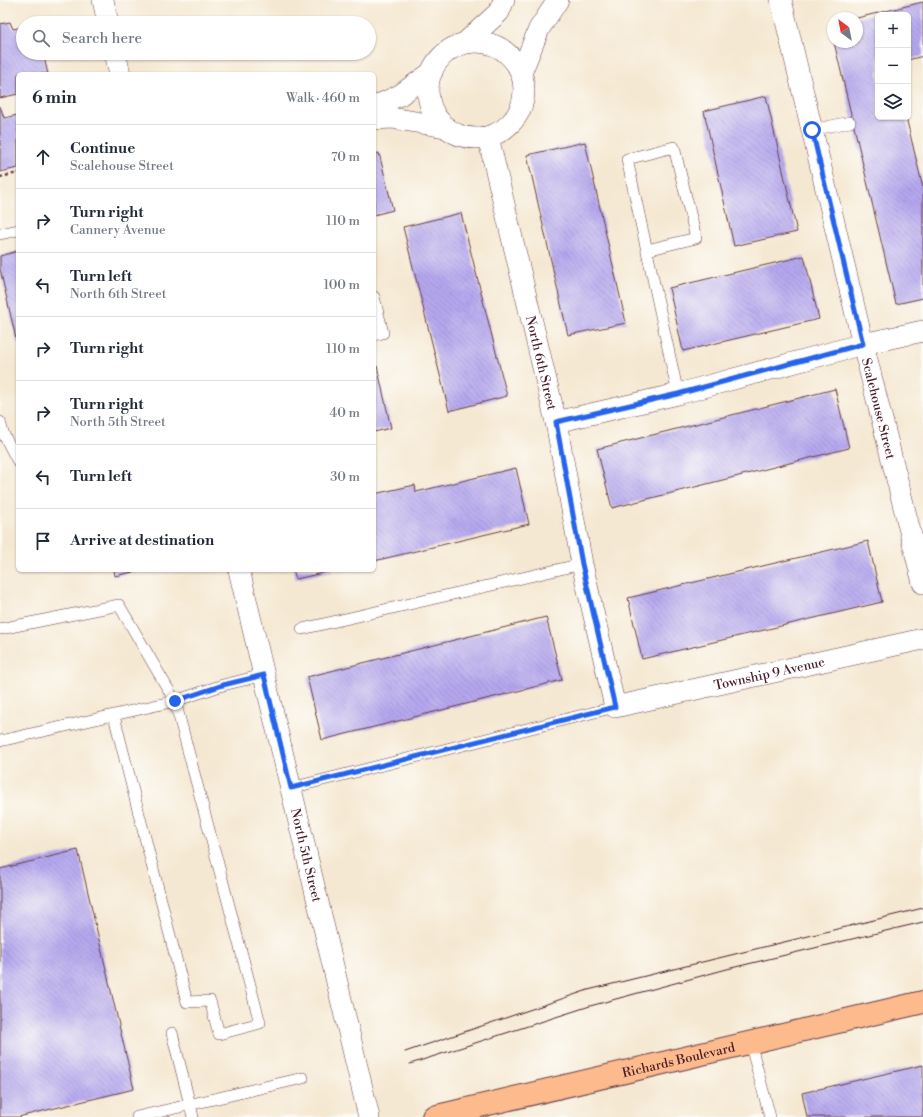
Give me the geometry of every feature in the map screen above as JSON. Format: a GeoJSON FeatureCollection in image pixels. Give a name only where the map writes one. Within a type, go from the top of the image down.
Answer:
{"type":"FeatureCollection","features":[{"type":"Feature","properties":{"kind":"main road","name":"Richards Boulevard"},"geometry":{"type":"LineString","coordinates":[[433,1117],[923,1002]]}},
{"type":"Feature","properties":{"kind":"street"},"geometry":{"type":"LineString","coordinates":[[103,0],[106,16]]}},
{"type":"Feature","properties":{"kind":"street"},"geometry":{"type":"LineString","coordinates":[[465,43],[499,12],[504,0]]}},
{"type":"Feature","properties":{"kind":"street"},"geometry":{"type":"LineString","coordinates":[[521,73],[539,30],[558,0]]}},
{"type":"Feature","properties":{"kind":"street","name":"Scalehouse Street"},"geometry":{"type":"LineString","coordinates":[[781,0],[863,344],[923,583]]}},
{"type":"Feature","properties":{"kind":"street"},"geometry":{"type":"LineString","coordinates":[[479,42],[492,44],[505,51],[515,61],[521,73],[524,89],[522,105],[514,119],[502,130],[488,137],[472,138],[458,135],[445,127],[435,115],[429,102],[428,86],[432,72],[440,59],[451,49],[465,43],[479,42]]}},
{"type":"Feature","properties":{"kind":"street"},"geometry":{"type":"LineString","coordinates":[[117,60],[120,72]]}},
{"type":"Feature","properties":{"kind":"street"},"geometry":{"type":"LineString","coordinates":[[376,106],[400,95],[432,72]]}},
{"type":"Feature","properties":{"kind":"street"},"geometry":{"type":"LineString","coordinates":[[376,119],[392,118],[445,127]]}},
{"type":"Feature","properties":{"kind":"street","name":"North 6th Street"},"geometry":{"type":"LineString","coordinates":[[488,137],[556,422],[582,564],[615,707]]}},
{"type":"Feature","properties":{"kind":"street"},"geometry":{"type":"LineString","coordinates":[[556,422],[678,394],[863,344],[923,331]]}},
{"type":"Feature","properties":{"kind":"street","name":"North 5th Street"},"geometry":{"type":"LineString","coordinates":[[239,572],[369,1117]]}},
{"type":"Feature","properties":{"kind":"street","name":"Township 9 Avenue"},"geometry":{"type":"LineString","coordinates":[[615,707],[923,639]]}},
{"type":"Feature","properties":{"kind":"lane"},"geometry":{"type":"LineString","coordinates":[[812,130],[850,122]]}},
{"type":"Feature","properties":{"kind":"lane"},"geometry":{"type":"LineString","coordinates":[[647,250],[696,238],[674,147],[627,159],[678,394]]}},
{"type":"Feature","properties":{"kind":"lane"},"geometry":{"type":"LineString","coordinates":[[0,234],[16,230]]}},
{"type":"Feature","properties":{"kind":"lane"},"geometry":{"type":"LineString","coordinates":[[376,305],[383,333],[376,335]]}},
{"type":"Feature","properties":{"kind":"lane"},"geometry":{"type":"LineString","coordinates":[[0,422],[3,433],[16,458]]}},
{"type":"Feature","properties":{"kind":"lane"},"geometry":{"type":"LineString","coordinates":[[302,629],[582,564]]}},
{"type":"Feature","properties":{"kind":"lane"},"geometry":{"type":"LineString","coordinates":[[0,629],[119,605],[175,701],[260,1023],[219,1034],[210,1000],[187,1002],[114,716]]}},
{"type":"Feature","properties":{"kind":"lane"},"geometry":{"type":"LineString","coordinates":[[0,741],[175,701],[223,685],[264,675]]}},
{"type":"Feature","properties":{"kind":"lane"},"geometry":{"type":"LineString","coordinates":[[291,788],[615,707]]}},
{"type":"Feature","properties":{"kind":"lane"},"geometry":{"type":"LineString","coordinates":[[172,1032],[193,1117]]}},
{"type":"Feature","properties":{"kind":"lane"},"geometry":{"type":"LineString","coordinates":[[750,1042],[770,1117]]}},
{"type":"Feature","properties":{"kind":"lane"},"geometry":{"type":"LineString","coordinates":[[137,1117],[303,1078]]}},
{"type":"Feature","properties":{"kind":"path"},"geometry":{"type":"LineString","coordinates":[[0,177],[16,173]]}},
{"type":"Feature","properties":{"kind":"building"},"geometry":{"type":"Polygon","coordinates":[[[923,2],[923,56],[911,59],[911,12],[882,12],[923,2]]]}},
{"type":"Feature","properties":{"kind":"building"},"geometry":{"type":"Polygon","coordinates":[[[875,14],[875,120],[907,120],[923,188],[923,298],[896,304],[835,48],[863,48],[863,17],[875,14]]]}},
{"type":"Feature","properties":{"kind":"building"},"geometry":{"type":"Polygon","coordinates":[[[10,22],[13,29],[16,28],[16,60],[45,60],[48,72],[16,72],[16,94],[0,98],[0,24],[10,22]]]}},
{"type":"Feature","properties":{"kind":"building"},"geometry":{"type":"Polygon","coordinates":[[[766,96],[797,232],[734,246],[704,111],[766,96]]]}},
{"type":"Feature","properties":{"kind":"building"},"geometry":{"type":"Polygon","coordinates":[[[0,106],[4,118],[16,115],[16,168],[0,172],[0,106]]]}},
{"type":"Feature","properties":{"kind":"building"},"geometry":{"type":"Polygon","coordinates":[[[585,142],[626,323],[568,335],[527,155],[585,142]]]}},
{"type":"Feature","properties":{"kind":"building"},"geometry":{"type":"Polygon","coordinates":[[[379,153],[393,210],[376,214],[376,154],[379,153]]]}},
{"type":"Feature","properties":{"kind":"building"},"geometry":{"type":"Polygon","coordinates":[[[461,213],[507,396],[449,411],[403,227],[461,213]]]}},
{"type":"Feature","properties":{"kind":"building"},"geometry":{"type":"Polygon","coordinates":[[[16,252],[16,339],[0,269],[0,256],[16,252]]]}},
{"type":"Feature","properties":{"kind":"building"},"geometry":{"type":"Polygon","coordinates":[[[804,256],[819,319],[683,351],[669,288],[804,256]]]}},
{"type":"Feature","properties":{"kind":"building"},"geometry":{"type":"Polygon","coordinates":[[[376,366],[377,366],[391,428],[376,432],[376,366]]]}},
{"type":"Feature","properties":{"kind":"building"},"geometry":{"type":"Polygon","coordinates":[[[835,389],[849,448],[612,508],[597,449],[835,389]]]}},
{"type":"Feature","properties":{"kind":"building"},"geometry":{"type":"Polygon","coordinates":[[[516,468],[529,524],[376,561],[376,494],[415,485],[416,492],[516,468]]]}},
{"type":"Feature","properties":{"kind":"building"},"geometry":{"type":"Polygon","coordinates":[[[868,541],[882,602],[642,659],[628,598],[868,541]]]}},
{"type":"Feature","properties":{"kind":"building"},"geometry":{"type":"Polygon","coordinates":[[[114,572],[133,572],[115,576],[114,572]]]}},
{"type":"Feature","properties":{"kind":"building"},"geometry":{"type":"Polygon","coordinates":[[[294,572],[328,572],[296,579],[294,572]]]}},
{"type":"Feature","properties":{"kind":"building"},"geometry":{"type":"Polygon","coordinates":[[[546,617],[562,680],[322,740],[307,677],[546,617]]]}},
{"type":"Feature","properties":{"kind":"building"},"geometry":{"type":"Polygon","coordinates":[[[78,850],[134,1089],[18,1117],[0,1117],[0,869],[78,850]]]}},
{"type":"Feature","properties":{"kind":"building"},"geometry":{"type":"Polygon","coordinates":[[[923,1065],[923,1117],[807,1117],[802,1093],[923,1065]]]}},
{"type":"Feature","properties":{"kind":"tram line"},"geometry":{"type":"LineString","coordinates":[[405,1052],[588,990],[923,908]]}},
{"type":"Feature","properties":{"kind":"tram line"},"geometry":{"type":"LineString","coordinates":[[410,1064],[590,1006],[727,969],[923,922]]}},
{"type":"Feature","properties":{"kind":"route"},"geometry":{"type":"LineString","coordinates":[[175,701],[223,685],[264,675],[291,788],[615,707],[582,564],[556,422],[678,394],[863,344],[812,130]]}}]}
